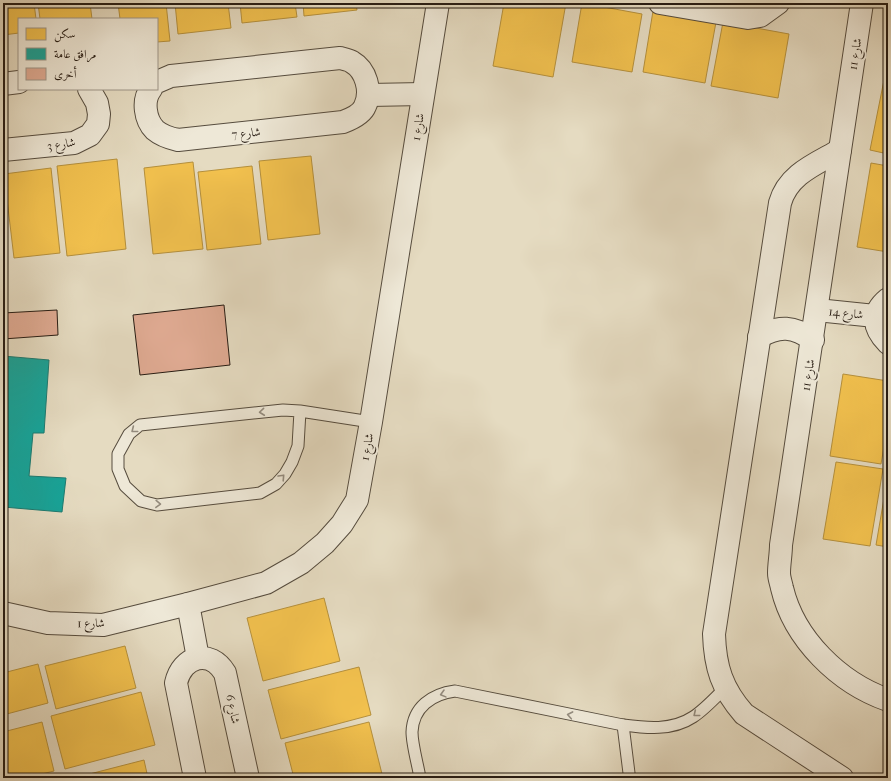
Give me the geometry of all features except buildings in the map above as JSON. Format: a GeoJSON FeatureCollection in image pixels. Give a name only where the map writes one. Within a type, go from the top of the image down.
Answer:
{"type":"FeatureCollection","features":[{"type":"Feature","properties":{"kind":"street","name":"شارع 1"},"geometry":{"type":"LineString","coordinates":[[3,613],[48,623],[103,625],[188,604],[266,583],[301,563],[325,543],[342,524],[357,500],[372,422],[438,3]]}},
{"type":"Feature","properties":{"kind":"street"},"geometry":{"type":"LineString","coordinates":[[660,3],[748,18],[760,16],[778,3]]}},
{"type":"Feature","properties":{"kind":"street","name":"شارع 11"},"geometry":{"type":"LineString","coordinates":[[862,3],[779,573],[786,602],[801,632],[822,658],[848,680],[877,696],[888,700]]}},
{"type":"Feature","properties":{"kind":"street"},"geometry":{"type":"LineString","coordinates":[[158,82],[171,76],[340,58],[351,60],[357,66],[366,80],[369,95],[423,94]]}},
{"type":"Feature","properties":{"kind":"street"},"geometry":{"type":"LineString","coordinates":[[3,84],[18,82]]}},
{"type":"Feature","properties":{"kind":"street","name":"شارع 3"},"geometry":{"type":"LineString","coordinates":[[3,150],[74,143],[90,135],[98,124],[99,114],[97,103],[90,90]]}},
{"type":"Feature","properties":{"kind":"street","name":"شارع 7"},"geometry":{"type":"LineString","coordinates":[[150,90],[145,102],[149,121],[154,129],[165,137],[178,140],[343,122],[354,118],[365,107],[369,95]]}},
{"type":"Feature","properties":{"kind":"street"},"geometry":{"type":"LineString","coordinates":[[840,150],[793,178],[782,193],[714,634],[714,653],[718,671],[725,688],[744,714],[842,778]]}},
{"type":"Feature","properties":{"kind":"street","name":"شارع 14"},"geometry":{"type":"LineString","coordinates":[[817,310],[882,308],[876,324],[880,334],[888,343]]}},
{"type":"Feature","properties":{"kind":"street"},"geometry":{"type":"LineString","coordinates":[[759,337],[767,332],[786,328],[796,330],[813,340]]}},
{"type":"Feature","properties":{"kind":"street"},"geometry":{"type":"LineString","coordinates":[[188,604],[198,658],[184,667],[178,674],[176,684],[195,778]]}},
{"type":"Feature","properties":{"kind":"street","name":"شارع 6"},"geometry":{"type":"LineString","coordinates":[[198,658],[208,658],[220,666],[225,673],[248,778]]}},
{"type":"Feature","properties":{"kind":"lane"},"geometry":{"type":"LineString","coordinates":[[300,411],[298,446],[292,462],[285,474],[276,484],[260,493],[157,505],[141,501],[125,486],[118,469],[118,454],[129,434],[140,426],[283,410],[300,411],[372,422]]}},
{"type":"Feature","properties":{"kind":"lane"},"geometry":{"type":"LineString","coordinates":[[420,778],[412,733],[414,722],[418,712],[425,703],[444,693],[455,691],[623,725],[646,728],[662,728],[693,718],[725,688]]}},
{"type":"Feature","properties":{"kind":"lane"},"geometry":{"type":"LineString","coordinates":[[623,725],[629,773]]}}]}
